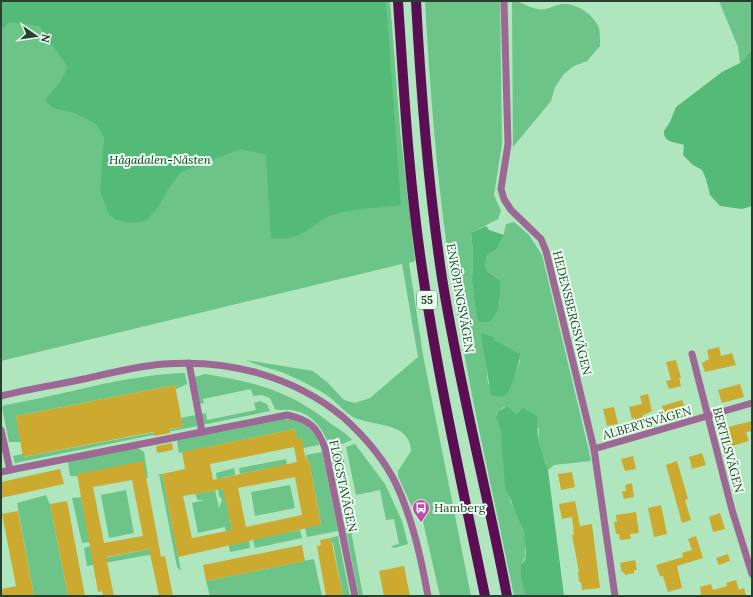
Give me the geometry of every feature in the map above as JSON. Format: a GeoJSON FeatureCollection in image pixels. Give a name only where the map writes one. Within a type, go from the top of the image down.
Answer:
{"type":"FeatureCollection","features":[{"type":"Feature","properties":{"kind":"main road","name":"55"},"geometry":{"type":"LineString","coordinates":[[398,1],[412,195],[423,276],[449,420],[485,596]]}},
{"type":"Feature","properties":{"kind":"main road","name":"ENKÖPINGSVÄGEN"},"geometry":{"type":"LineString","coordinates":[[416,1],[431,200],[442,279],[468,420],[507,596]]}},
{"type":"Feature","properties":{"kind":"street","name":"HEDENSBERGSVÄGEN"},"geometry":{"type":"LineString","coordinates":[[504,1],[508,144],[501,189],[504,199],[511,210],[541,238],[546,251],[594,449],[615,596]]}},
{"type":"Feature","properties":{"kind":"street","name":"BERTILSVÄGEN"},"geometry":{"type":"LineString","coordinates":[[692,354],[707,417],[744,552],[752,574]]}},
{"type":"Feature","properties":{"kind":"street","name":"FLOGSTAVÄGEN"},"geometry":{"type":"LineString","coordinates":[[1,396],[140,367],[189,363],[230,366],[282,380],[323,402],[348,422],[376,452],[396,485],[412,524],[419,548],[428,596]]}},
{"type":"Feature","properties":{"kind":"street"},"geometry":{"type":"LineString","coordinates":[[189,363],[202,432]]}},
{"type":"Feature","properties":{"kind":"street","name":"ALBERTSVÄGEN"},"geometry":{"type":"LineString","coordinates":[[594,449],[752,403]]}},
{"type":"Feature","properties":{"kind":"street","name":"FLOGSTAVÄGEN"},"geometry":{"type":"LineString","coordinates":[[1,472],[288,415],[300,418],[312,424],[320,433],[325,448],[355,596]]}},
{"type":"Feature","properties":{"kind":"street"},"geometry":{"type":"LineString","coordinates":[[1,430],[10,470]]}},
{"type":"Feature","properties":{"kind":"green space","name":"Hågadalen-Nåsten"},"geometry":{"type":"Polygon","coordinates":[[[1,1],[390,1],[400,129],[415,261],[409,263],[423,355],[471,596],[440,596],[422,517],[417,518],[398,476],[398,471],[411,451],[409,441],[404,434],[389,426],[353,417],[329,396],[294,377],[246,360],[313,371],[327,382],[344,400],[355,403],[370,398],[418,357],[402,264],[1,361],[1,1]]]}},
{"type":"Feature","properties":{"kind":"green space"},"geometry":{"type":"Polygon","coordinates":[[[1,1],[386,1],[401,205],[339,213],[322,220],[308,230],[293,237],[283,239],[271,238],[266,155],[241,149],[181,172],[169,188],[158,207],[146,221],[132,223],[116,220],[109,215],[100,190],[104,137],[96,124],[75,113],[53,108],[45,100],[60,82],[68,67],[39,26],[9,22],[1,31],[1,1]]]}},
{"type":"Feature","properties":{"kind":"green space"},"geometry":{"type":"Polygon","coordinates":[[[425,1],[500,1],[502,144],[494,195],[501,211],[498,219],[471,233],[473,252],[472,281],[477,319],[495,314],[500,302],[500,280],[488,272],[485,266],[487,255],[497,249],[503,237],[506,224],[514,222],[529,235],[542,255],[591,461],[554,465],[548,470],[538,440],[539,429],[520,410],[516,414],[507,406],[502,408],[496,415],[501,433],[510,501],[524,533],[525,556],[521,568],[521,575],[525,596],[514,596],[471,392],[456,310],[445,236],[438,169],[425,1]],[[483,333],[488,384],[510,386],[520,361],[517,352],[508,349],[494,340],[494,337],[483,333]]]}},
{"type":"Feature","properties":{"kind":"green space"},"geometry":{"type":"Polygon","coordinates":[[[512,1],[541,9],[547,9],[562,4],[579,7],[593,18],[599,28],[600,42],[600,46],[587,61],[574,66],[564,74],[555,87],[551,101],[513,147],[512,1]]]}},
{"type":"Feature","properties":{"kind":"green space"},"geometry":{"type":"Polygon","coordinates":[[[719,1],[752,1],[752,50],[740,63],[738,47],[719,1]]]}},
{"type":"Feature","properties":{"kind":"green space"},"geometry":{"type":"Polygon","coordinates":[[[752,50],[752,206],[742,209],[720,206],[710,195],[702,170],[693,165],[683,155],[684,145],[668,140],[664,135],[664,131],[670,122],[676,107],[722,72],[740,63],[752,50]]]}},
{"type":"Feature","properties":{"kind":"green space"},"geometry":{"type":"Polygon","coordinates":[[[486,226],[489,230],[504,235],[497,249],[487,255],[485,266],[488,272],[500,280],[500,297],[498,308],[493,318],[489,322],[481,322],[477,320],[472,281],[473,252],[471,233],[486,226]]]}},
{"type":"Feature","properties":{"kind":"green space"},"geometry":{"type":"Polygon","coordinates":[[[483,333],[494,337],[494,340],[520,354],[511,387],[507,394],[503,396],[491,395],[481,335],[483,333]]]}},
{"type":"Feature","properties":{"kind":"green space"},"geometry":{"type":"Polygon","coordinates":[[[185,373],[187,384],[176,389],[175,385],[16,416],[21,442],[9,442],[2,407],[5,405],[139,377],[185,373]]]}},
{"type":"Feature","properties":{"kind":"green space"},"geometry":{"type":"Polygon","coordinates":[[[205,374],[256,385],[286,396],[315,412],[352,440],[342,444],[328,442],[322,430],[309,417],[298,412],[275,409],[270,398],[262,395],[253,396],[251,389],[203,399],[204,403],[200,404],[195,377],[205,374]]]}},
{"type":"Feature","properties":{"kind":"green space"},"geometry":{"type":"Polygon","coordinates":[[[260,401],[267,404],[270,411],[202,425],[201,414],[206,413],[207,420],[256,410],[254,403],[260,401]]]}},
{"type":"Feature","properties":{"kind":"green space"},"geometry":{"type":"Polygon","coordinates":[[[507,406],[516,414],[523,408],[537,416],[538,440],[548,470],[564,596],[525,596],[521,576],[521,565],[525,560],[526,551],[523,530],[505,486],[501,433],[496,416],[499,411],[507,406]]]}},
{"type":"Feature","properties":{"kind":"green space"},"geometry":{"type":"Polygon","coordinates":[[[196,415],[197,426],[15,463],[13,456],[23,454],[24,457],[183,427],[181,418],[196,415]]]}},
{"type":"Feature","properties":{"kind":"green space"},"geometry":{"type":"Polygon","coordinates":[[[281,419],[299,422],[305,425],[314,433],[319,445],[303,448],[302,439],[297,439],[295,429],[179,453],[178,440],[281,419]]]}},
{"type":"Feature","properties":{"kind":"green space"},"geometry":{"type":"Polygon","coordinates":[[[355,444],[385,484],[402,521],[408,544],[394,548],[391,546],[399,544],[394,519],[386,520],[380,490],[356,495],[346,447],[355,444]]]}},
{"type":"Feature","properties":{"kind":"green space"},"geometry":{"type":"Polygon","coordinates":[[[138,448],[144,452],[148,478],[70,476],[69,461],[138,448]]]}},
{"type":"Feature","properties":{"kind":"green space"},"geometry":{"type":"Polygon","coordinates":[[[332,448],[337,448],[342,452],[351,496],[345,498],[363,596],[359,596],[330,450],[332,448]]]}},
{"type":"Feature","properties":{"kind":"green space"},"geometry":{"type":"Polygon","coordinates":[[[322,452],[338,531],[307,537],[305,528],[321,524],[309,460],[307,461],[306,455],[322,452]]]}},
{"type":"Feature","properties":{"kind":"green space"},"geometry":{"type":"Polygon","coordinates":[[[286,459],[287,465],[240,474],[239,468],[286,459]]]}},
{"type":"Feature","properties":{"kind":"green space"},"geometry":{"type":"Polygon","coordinates":[[[234,468],[235,475],[221,478],[235,543],[249,540],[250,548],[230,552],[225,527],[198,533],[192,503],[205,500],[198,500],[195,494],[215,490],[219,508],[222,500],[219,496],[216,473],[234,468]]]}},
{"type":"Feature","properties":{"kind":"green space"},"geometry":{"type":"Polygon","coordinates":[[[159,474],[162,474],[181,571],[177,567],[159,474]]]}},
{"type":"Feature","properties":{"kind":"green space"},"geometry":{"type":"Polygon","coordinates":[[[290,485],[295,508],[255,516],[251,492],[290,485]]]}},
{"type":"Feature","properties":{"kind":"green space"},"geometry":{"type":"Polygon","coordinates":[[[126,490],[134,533],[109,538],[101,495],[126,490]]]}},
{"type":"Feature","properties":{"kind":"green space"},"geometry":{"type":"Polygon","coordinates":[[[46,495],[50,504],[68,596],[34,596],[17,503],[46,495]]]}},
{"type":"Feature","properties":{"kind":"green space"},"geometry":{"type":"Polygon","coordinates":[[[81,497],[90,542],[82,543],[72,498],[81,497]]]}},
{"type":"Feature","properties":{"kind":"green space"},"geometry":{"type":"Polygon","coordinates":[[[300,530],[302,538],[255,548],[253,539],[300,530]]]}},
{"type":"Feature","properties":{"kind":"green space"},"geometry":{"type":"Polygon","coordinates":[[[338,536],[350,596],[343,596],[333,543],[331,543],[330,538],[338,536]]]}},
{"type":"Feature","properties":{"kind":"green space"},"geometry":{"type":"Polygon","coordinates":[[[91,546],[94,560],[159,547],[160,553],[87,566],[84,548],[91,546]]]}},
{"type":"Feature","properties":{"kind":"green space"},"geometry":{"type":"Polygon","coordinates":[[[314,559],[322,596],[210,596],[206,581],[314,559]]]}},
{"type":"Feature","properties":{"kind":"building"},"geometry":{"type":"Polygon","coordinates":[[[719,347],[721,356],[732,353],[736,365],[705,372],[702,363],[709,359],[707,350],[719,347]]]}},
{"type":"Feature","properties":{"kind":"building"},"geometry":{"type":"Polygon","coordinates":[[[676,360],[681,378],[679,378],[681,386],[669,389],[666,381],[671,380],[666,362],[676,360]]]}},
{"type":"Feature","properties":{"kind":"building"},"geometry":{"type":"Polygon","coordinates":[[[740,384],[744,397],[722,403],[718,390],[740,384]]]}},
{"type":"Feature","properties":{"kind":"building"},"geometry":{"type":"Polygon","coordinates":[[[175,385],[183,427],[169,429],[170,433],[154,436],[153,432],[23,457],[16,416],[175,385]]]}},
{"type":"Feature","properties":{"kind":"building"},"geometry":{"type":"Polygon","coordinates":[[[648,394],[652,411],[642,416],[643,419],[636,421],[635,418],[632,419],[629,407],[642,404],[640,396],[648,394]]]}},
{"type":"Feature","properties":{"kind":"building"},"geometry":{"type":"Polygon","coordinates":[[[682,400],[686,411],[666,417],[662,406],[682,400]]]}},
{"type":"Feature","properties":{"kind":"building"},"geometry":{"type":"Polygon","coordinates":[[[614,407],[618,424],[607,426],[603,409],[614,407]]]}},
{"type":"Feature","properties":{"kind":"building"},"geometry":{"type":"Polygon","coordinates":[[[752,421],[752,431],[746,432],[749,441],[725,448],[721,432],[724,431],[724,428],[752,421]]]}},
{"type":"Feature","properties":{"kind":"building"},"geometry":{"type":"Polygon","coordinates":[[[295,429],[297,439],[302,439],[305,456],[307,461],[309,460],[321,525],[178,557],[162,474],[185,469],[182,452],[295,429]],[[294,447],[210,464],[213,480],[297,462],[294,447]],[[295,477],[238,488],[246,527],[302,515],[295,477]],[[223,489],[183,496],[192,538],[232,530],[223,489]]]}},
{"type":"Feature","properties":{"kind":"building"},"geometry":{"type":"Polygon","coordinates":[[[172,443],[173,450],[157,453],[156,446],[172,443]]]}},
{"type":"Feature","properties":{"kind":"building"},"geometry":{"type":"Polygon","coordinates":[[[702,453],[706,465],[692,469],[689,457],[702,453]]]}},
{"type":"Feature","properties":{"kind":"building"},"geometry":{"type":"Polygon","coordinates":[[[633,456],[636,469],[625,471],[621,459],[633,456]]]}},
{"type":"Feature","properties":{"kind":"building"},"geometry":{"type":"Polygon","coordinates":[[[143,461],[161,557],[165,556],[173,596],[159,596],[149,549],[106,557],[114,596],[103,596],[102,591],[98,592],[77,474],[143,461]],[[132,480],[93,487],[104,543],[143,536],[132,480]]]}},
{"type":"Feature","properties":{"kind":"building"},"geometry":{"type":"Polygon","coordinates":[[[677,461],[688,499],[685,500],[691,520],[682,523],[666,465],[677,461]]]}},
{"type":"Feature","properties":{"kind":"building"},"geometry":{"type":"Polygon","coordinates":[[[60,469],[64,484],[1,498],[1,482],[60,469]]]}},
{"type":"Feature","properties":{"kind":"building"},"geometry":{"type":"Polygon","coordinates":[[[572,472],[575,487],[561,490],[558,474],[572,472]]]}},
{"type":"Feature","properties":{"kind":"building"},"geometry":{"type":"Polygon","coordinates":[[[632,483],[634,497],[624,499],[622,491],[626,491],[625,485],[632,483]]]}},
{"type":"Feature","properties":{"kind":"building"},"geometry":{"type":"Polygon","coordinates":[[[67,501],[85,596],[68,596],[50,504],[67,501]]]}},
{"type":"Feature","properties":{"kind":"building"},"geometry":{"type":"Polygon","coordinates":[[[575,501],[580,526],[592,524],[600,588],[582,590],[581,582],[579,582],[579,572],[572,535],[574,535],[572,517],[562,519],[559,504],[575,501]]]}},
{"type":"Feature","properties":{"kind":"building"},"geometry":{"type":"Polygon","coordinates":[[[661,505],[667,534],[654,537],[648,508],[661,505]]]}},
{"type":"Feature","properties":{"kind":"building"},"geometry":{"type":"Polygon","coordinates":[[[18,511],[34,596],[1,596],[1,589],[16,586],[2,514],[18,511]]]}},
{"type":"Feature","properties":{"kind":"building"},"geometry":{"type":"Polygon","coordinates":[[[636,512],[639,533],[630,534],[631,539],[620,540],[619,534],[616,534],[614,522],[617,522],[616,515],[636,512]]]}},
{"type":"Feature","properties":{"kind":"building"},"geometry":{"type":"Polygon","coordinates":[[[720,513],[725,529],[713,532],[709,517],[720,513]]]}},
{"type":"Feature","properties":{"kind":"building"},"geometry":{"type":"Polygon","coordinates":[[[696,536],[703,558],[677,566],[682,588],[668,592],[663,576],[660,576],[656,565],[683,557],[682,553],[692,550],[688,539],[696,536]]]}},
{"type":"Feature","properties":{"kind":"building"},"geometry":{"type":"Polygon","coordinates":[[[330,538],[343,596],[326,596],[317,546],[321,545],[320,540],[330,538]]]}},
{"type":"Feature","properties":{"kind":"building"},"geometry":{"type":"Polygon","coordinates":[[[302,545],[305,561],[206,581],[203,565],[302,545]]]}},
{"type":"Feature","properties":{"kind":"building"},"geometry":{"type":"Polygon","coordinates":[[[728,554],[730,561],[719,565],[716,558],[728,554]]]}},
{"type":"Feature","properties":{"kind":"building"},"geometry":{"type":"Polygon","coordinates":[[[635,560],[637,570],[634,570],[634,573],[625,575],[624,572],[622,573],[620,563],[635,560]]]}},
{"type":"Feature","properties":{"kind":"building"},"geometry":{"type":"Polygon","coordinates":[[[404,566],[410,596],[384,596],[379,571],[404,566]]]}},
{"type":"Feature","properties":{"kind":"building"},"geometry":{"type":"Polygon","coordinates":[[[736,580],[739,590],[744,588],[746,595],[699,596],[701,594],[700,587],[711,584],[713,590],[727,586],[726,583],[736,580]]]}},
{"type":"Feature","properties":{"kind":"place","name":"Hamberg"},"geometry":{"type":"Point","coordinates":[421,523]}}]}
